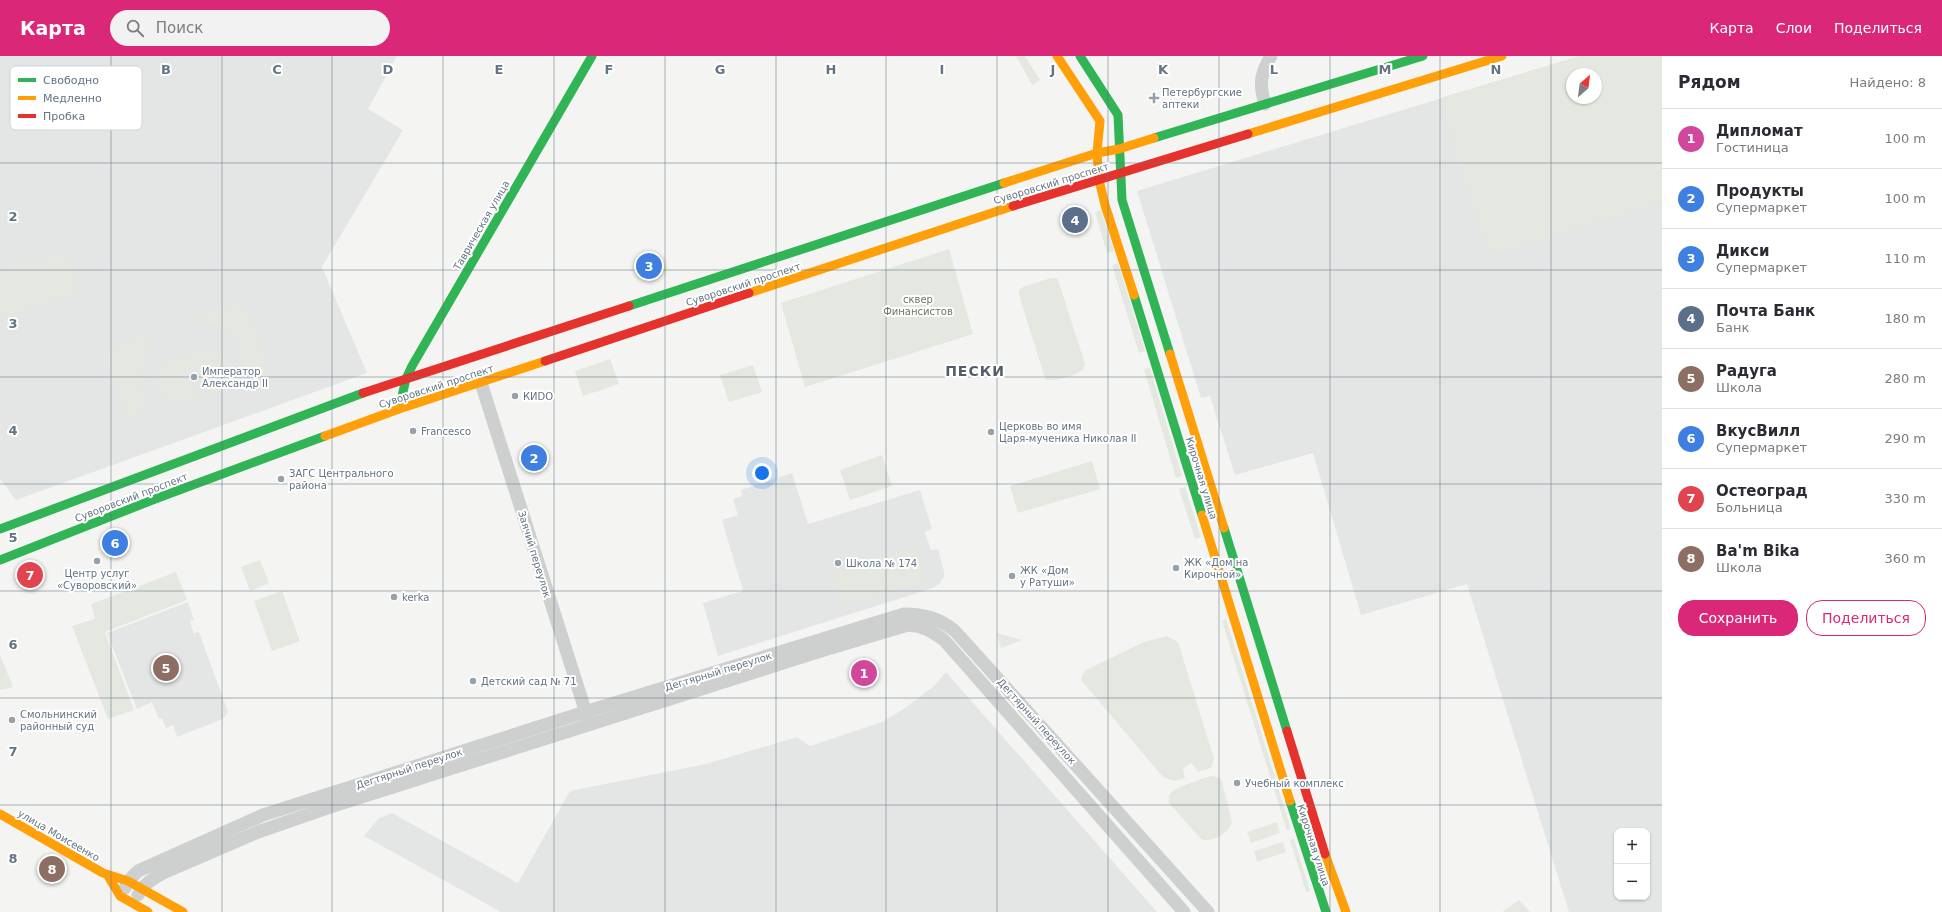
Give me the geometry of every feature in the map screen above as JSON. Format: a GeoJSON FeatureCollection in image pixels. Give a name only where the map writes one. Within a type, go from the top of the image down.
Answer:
{"type":"FeatureCollection","features":[{"type":"Feature","properties":{"kind":"main road","name":"Таврическая улица"},"geometry":{"type":"LineString","coordinates":[[399,409],[406,379],[592,56]]}},
{"type":"Feature","properties":{"kind":"main road","name":"Кирочная улица"},"geometry":{"type":"LineString","coordinates":[[1057,56],[1100,121],[1097,153],[1099,180],[1105,205],[1155,360],[1299,832],[1326,912]]}},
{"type":"Feature","properties":{"kind":"main road","name":"Кирочная улица"},"geometry":{"type":"LineString","coordinates":[[1080,56],[1118,115],[1122,200],[1169,356],[1332,878],[1346,912]]}},
{"type":"Feature","properties":{"kind":"main road","name":"Суворовский проспект"},"geometry":{"type":"LineString","coordinates":[[1,526],[406,379],[1097,153],[1119,149],[1423,56]]}},
{"type":"Feature","properties":{"kind":"main road","name":"Суворовский проспект"},"geometry":{"type":"LineString","coordinates":[[0,560],[155,499],[399,409],[1000,210],[1502,56]]}},
{"type":"Feature","properties":{"kind":"main road","name":"улица Моисеенко"},"geometry":{"type":"LineString","coordinates":[[0,814],[108,876],[128,881],[183,912]]}},
{"type":"Feature","properties":{"kind":"main road","name":"улица Моисеенко"},"geometry":{"type":"LineString","coordinates":[[108,876],[120,896]]}},
{"type":"Feature","properties":{"kind":"main road"},"geometry":{"type":"LineString","coordinates":[[131,909],[148,912]]}},
{"type":"Feature","properties":{"kind":"street"},"geometry":{"type":"LineString","coordinates":[[1265,104],[1260,88],[1263,70],[1271,56]]}},
{"type":"Feature","properties":{"kind":"street","name":"Заячий переулок"},"geometry":{"type":"LineString","coordinates":[[481,383],[590,725]]}},
{"type":"Feature","properties":{"kind":"street","name":"Дегтярный переулок"},"geometry":{"type":"LineString","coordinates":[[128,881],[138,871],[150,865],[253,819],[585,712],[904,614],[932,617],[943,621],[954,630],[1208,912]]}},
{"type":"Feature","properties":{"kind":"street","name":"Дегтярный переулок"},"geometry":{"type":"LineString","coordinates":[[142,888],[151,879],[163,873],[263,830],[371,793],[520,748],[908,625],[920,626],[932,631],[944,640],[1184,912]]}},
{"type":"Feature","properties":{"kind":"street"},"geometry":{"type":"LineString","coordinates":[[128,881],[120,896],[131,909],[142,888]]}},
{"type":"Feature","properties":{"kind":"shaded area"},"geometry":{"type":"Polygon","coordinates":[[[0,56],[397,56],[368,109],[403,130],[322,267],[367,373],[16,500],[0,479],[0,56]]]}},
{"type":"Feature","properties":{"kind":"shaded area"},"geometry":{"type":"Polygon","coordinates":[[[1580,56],[1662,56],[1662,912],[1569,912],[1467,584],[1361,615],[1313,453],[1235,475],[1210,396],[1201,398],[1137,191],[1580,56]]]}},
{"type":"Feature","properties":{"kind":"shaded area","name":"Школа № 174"},"geometry":{"type":"Polygon","coordinates":[[[792,473],[808,524],[920,490],[932,529],[925,532],[931,550],[938,549],[944,577],[940,583],[933,588],[718,656],[703,603],[743,591],[722,520],[738,515],[733,499],[742,496],[741,490],[792,473]]]}},
{"type":"Feature","properties":{"kind":"shaded area"},"geometry":{"type":"Polygon","coordinates":[[[188,602],[194,620],[190,621],[192,628],[194,633],[199,632],[228,712],[223,719],[177,737],[173,725],[166,728],[162,718],[159,719],[152,702],[137,709],[107,633],[188,602]]]}},
{"type":"Feature","properties":{"kind":"shaded area"},"geometry":{"type":"Polygon","coordinates":[[[946,672],[1157,912],[501,912],[364,836],[379,818],[392,813],[518,883],[570,791],[706,764],[797,737],[810,746],[882,722],[905,708],[934,686],[946,672]]]}},
{"type":"Feature","properties":{"kind":"green space"},"geometry":{"type":"Polygon","coordinates":[[[1016,56],[1025,56],[1040,80],[1032,85],[1016,56]]]}},
{"type":"Feature","properties":{"kind":"green space"},"geometry":{"type":"Polygon","coordinates":[[[1580,56],[1662,56],[1662,202],[1488,255],[1440,98],[1580,56]]]}},
{"type":"Feature","properties":{"kind":"green space"},"geometry":{"type":"Polygon","coordinates":[[[1101,210],[1114,251],[1107,253],[1095,212],[1101,210]]]}},
{"type":"Feature","properties":{"kind":"green space","name":"сквер Финансистов"},"geometry":{"type":"Polygon","coordinates":[[[949,249],[973,334],[805,387],[781,303],[949,249]]]}},
{"type":"Feature","properties":{"kind":"green space"},"geometry":{"type":"Polygon","coordinates":[[[66,252],[80,290],[1,318],[0,275],[66,252]]]}},
{"type":"Feature","properties":{"kind":"green space"},"geometry":{"type":"Polygon","coordinates":[[[1118,263],[1145,351],[1139,353],[1112,265],[1118,263]]]}},
{"type":"Feature","properties":{"kind":"green space"},"geometry":{"type":"Polygon","coordinates":[[[1051,278],[1057,278],[1059,283],[1085,364],[1084,369],[1071,376],[1055,380],[1046,380],[1019,295],[1019,290],[1023,287],[1051,278]]]}},
{"type":"Feature","properties":{"kind":"green space"},"geometry":{"type":"Polygon","coordinates":[[[234,304],[249,310],[264,355],[262,356],[269,377],[260,378],[249,372],[234,337],[223,327],[208,324],[198,325],[195,318],[234,304]]]}},
{"type":"Feature","properties":{"kind":"green space"},"geometry":{"type":"Polygon","coordinates":[[[149,334],[151,342],[145,353],[141,371],[143,396],[142,407],[140,413],[130,424],[107,360],[113,347],[149,334]]]}},
{"type":"Feature","properties":{"kind":"green space"},"geometry":{"type":"Polygon","coordinates":[[[201,351],[213,352],[222,356],[228,362],[230,369],[229,377],[224,384],[217,391],[207,396],[202,380],[204,373],[198,368],[192,369],[185,377],[186,382],[193,384],[199,398],[178,402],[165,398],[161,394],[159,388],[161,376],[165,366],[178,358],[201,351]]]}},
{"type":"Feature","properties":{"kind":"green space"},"geometry":{"type":"Polygon","coordinates":[[[610,359],[619,384],[583,396],[575,371],[610,359]]]}},
{"type":"Feature","properties":{"kind":"green space"},"geometry":{"type":"Polygon","coordinates":[[[753,365],[762,392],[729,402],[720,375],[753,365]]]}},
{"type":"Feature","properties":{"kind":"green space"},"geometry":{"type":"Polygon","coordinates":[[[1150,368],[1182,476],[1176,478],[1144,369],[1150,368]]]}},
{"type":"Feature","properties":{"kind":"green space"},"geometry":{"type":"Polygon","coordinates":[[[882,455],[892,486],[850,500],[840,470],[882,455]]]}},
{"type":"Feature","properties":{"kind":"green space"},"geometry":{"type":"Polygon","coordinates":[[[1092,461],[1100,489],[1018,513],[1010,486],[1092,461]]]}},
{"type":"Feature","properties":{"kind":"green space"},"geometry":{"type":"Polygon","coordinates":[[[1185,487],[1201,537],[1195,539],[1179,489],[1185,487]]]}},
{"type":"Feature","properties":{"kind":"green space"},"geometry":{"type":"Polygon","coordinates":[[[916,547],[926,581],[842,606],[832,572],[916,547]]]}},
{"type":"Feature","properties":{"kind":"green space"},"geometry":{"type":"Polygon","coordinates":[[[260,560],[269,583],[250,591],[241,567],[260,560]]]}},
{"type":"Feature","properties":{"kind":"green space"},"geometry":{"type":"Polygon","coordinates":[[[176,572],[187,600],[105,632],[134,710],[108,719],[72,626],[95,619],[91,604],[176,572]]]}},
{"type":"Feature","properties":{"kind":"green space"},"geometry":{"type":"Polygon","coordinates":[[[282,591],[300,641],[272,651],[254,601],[282,591]]]}},
{"type":"Feature","properties":{"kind":"green space"},"geometry":{"type":"Polygon","coordinates":[[[1226,619],[1291,829],[1287,831],[1222,621],[1226,619]]]}},
{"type":"Feature","properties":{"kind":"green space"},"geometry":{"type":"Polygon","coordinates":[[[996,633],[1022,640],[1001,648],[996,633]]]}},
{"type":"Feature","properties":{"kind":"green space"},"geometry":{"type":"Polygon","coordinates":[[[1167,636],[1178,642],[1214,759],[1211,768],[1198,772],[1192,763],[1183,768],[1185,778],[1179,780],[1171,780],[1162,776],[1081,680],[1082,675],[1086,670],[1144,642],[1167,636]]]}},
{"type":"Feature","properties":{"kind":"green space"},"geometry":{"type":"Polygon","coordinates":[[[0,655],[13,687],[0,690],[0,655]]]}},
{"type":"Feature","properties":{"kind":"green space"},"geometry":{"type":"Polygon","coordinates":[[[1211,776],[1220,778],[1222,782],[1232,822],[1228,830],[1220,836],[1210,840],[1205,840],[1201,839],[1169,803],[1169,797],[1173,791],[1177,789],[1211,776]]]}},
{"type":"Feature","properties":{"kind":"green space"},"geometry":{"type":"Polygon","coordinates":[[[1277,822],[1280,833],[1251,843],[1247,832],[1277,822]]]}},
{"type":"Feature","properties":{"kind":"green space"},"geometry":{"type":"Polygon","coordinates":[[[1294,839],[1310,891],[1306,892],[1290,840],[1294,839]]]}},
{"type":"Feature","properties":{"kind":"green space"},"geometry":{"type":"Polygon","coordinates":[[[1283,842],[1286,852],[1257,862],[1254,851],[1283,842]]]}},
{"type":"Feature","properties":{"kind":"green space"},"geometry":{"type":"Polygon","coordinates":[[[1519,900],[1530,912],[1502,912],[1519,900]]]}},
{"type":"Feature","properties":{"kind":"traffic: fast"},"geometry":{"type":"LineString","coordinates":[[399,409],[406,379],[412,366],[592,56]]}},
{"type":"Feature","properties":{"kind":"traffic: fast"},"geometry":{"type":"LineString","coordinates":[[1080,56],[1118,115],[1122,200],[1170,354]]}},
{"type":"Feature","properties":{"kind":"traffic: fast"},"geometry":{"type":"LineString","coordinates":[[1154,138],[1423,56]]}},
{"type":"Feature","properties":{"kind":"traffic: fast"},"geometry":{"type":"LineString","coordinates":[[629,306],[1004,183]]}},
{"type":"Feature","properties":{"kind":"traffic: fast"},"geometry":{"type":"LineString","coordinates":[[1134,295],[1202,515]]}},
{"type":"Feature","properties":{"kind":"traffic: fast"},"geometry":{"type":"LineString","coordinates":[[0,529],[363,393]]}},
{"type":"Feature","properties":{"kind":"traffic: fast"},"geometry":{"type":"LineString","coordinates":[[0,560],[155,499],[325,436]]}},
{"type":"Feature","properties":{"kind":"traffic: fast"},"geometry":{"type":"LineString","coordinates":[[1224,528],[1287,731]]}},
{"type":"Feature","properties":{"kind":"traffic: fast"},"geometry":{"type":"LineString","coordinates":[[1290,801],[1326,912]]}},
{"type":"Feature","properties":{"kind":"traffic: slow"},"geometry":{"type":"LineString","coordinates":[[1057,56],[1100,121],[1097,153],[1099,180],[1105,205],[1134,295]]}},
{"type":"Feature","properties":{"kind":"traffic: slow"},"geometry":{"type":"LineString","coordinates":[[1248,134],[1502,56]]}},
{"type":"Feature","properties":{"kind":"traffic: slow"},"geometry":{"type":"LineString","coordinates":[[1004,183],[1097,153],[1119,149],[1154,138]]}},
{"type":"Feature","properties":{"kind":"traffic: slow"},"geometry":{"type":"LineString","coordinates":[[749,293],[1013,206]]}},
{"type":"Feature","properties":{"kind":"traffic: slow"},"geometry":{"type":"LineString","coordinates":[[1170,354],[1224,528]]}},
{"type":"Feature","properties":{"kind":"traffic: slow"},"geometry":{"type":"LineString","coordinates":[[325,436],[399,409],[545,361]]}},
{"type":"Feature","properties":{"kind":"traffic: slow"},"geometry":{"type":"LineString","coordinates":[[1202,515],[1290,801]]}},
{"type":"Feature","properties":{"kind":"traffic: slow"},"geometry":{"type":"LineString","coordinates":[[0,814],[103,873],[128,881],[183,912]]}},
{"type":"Feature","properties":{"kind":"traffic: slow"},"geometry":{"type":"LineString","coordinates":[[1325,854],[1346,912]]}},
{"type":"Feature","properties":{"kind":"traffic: slow"},"geometry":{"type":"LineString","coordinates":[[108,876],[120,896],[148,912]]}},
{"type":"Feature","properties":{"kind":"traffic: jam"},"geometry":{"type":"LineString","coordinates":[[1013,206],[1248,134]]}},
{"type":"Feature","properties":{"kind":"traffic: jam"},"geometry":{"type":"LineString","coordinates":[[545,361],[749,293]]}},
{"type":"Feature","properties":{"kind":"traffic: jam"},"geometry":{"type":"LineString","coordinates":[[363,393],[629,306]]}},
{"type":"Feature","properties":{"kind":"traffic: jam"},"geometry":{"type":"LineString","coordinates":[[1287,731],[1325,854]]}},
{"type":"Feature","properties":{"kind":"place","name":"Петербургские аптеки"},"geometry":{"type":"Point","coordinates":[1154,98]}},
{"type":"Feature","properties":{"kind":"place","name":"Почта Банк"},"geometry":{"type":"Point","coordinates":[1075,220]}},
{"type":"Feature","properties":{"kind":"place","name":"Дикси"},"geometry":{"type":"Point","coordinates":[649,266]}},
{"type":"Feature","properties":{"kind":"place","name":"Император Александр II"},"geometry":{"type":"Point","coordinates":[194,377]}},
{"type":"Feature","properties":{"kind":"place","name":"КИDO"},"geometry":{"type":"Point","coordinates":[515,396]}},
{"type":"Feature","properties":{"kind":"place","name":"Francesco"},"geometry":{"type":"Point","coordinates":[413,431]}},
{"type":"Feature","properties":{"kind":"place","name":"Церковь во имя Царя-мученика Николая II"},"geometry":{"type":"Point","coordinates":[991,432]}},
{"type":"Feature","properties":{"kind":"place","name":"Продукты"},"geometry":{"type":"Point","coordinates":[534,458]}},
{"type":"Feature","properties":{"kind":"place","name":"ЗАГС Центрального района"},"geometry":{"type":"Point","coordinates":[281,479]}},
{"type":"Feature","properties":{"kind":"place","name":"ВкусВилл"},"geometry":{"type":"Point","coordinates":[115,543]}},
{"type":"Feature","properties":{"kind":"place","name":"Центр услуг «Суворовский»"},"geometry":{"type":"Point","coordinates":[97,561]}},
{"type":"Feature","properties":{"kind":"place","name":"Школа № 174"},"geometry":{"type":"Point","coordinates":[838,563]}},
{"type":"Feature","properties":{"kind":"place","name":"ЖК «Дом на Кирочной»"},"geometry":{"type":"Point","coordinates":[1176,568]}},
{"type":"Feature","properties":{"kind":"place","name":"Остеоград"},"geometry":{"type":"Point","coordinates":[30,575]}},
{"type":"Feature","properties":{"kind":"place","name":"ЖК «Дом у Ратуши»"},"geometry":{"type":"Point","coordinates":[1012,576]}},
{"type":"Feature","properties":{"kind":"place","name":"kerka"},"geometry":{"type":"Point","coordinates":[394,597]}},
{"type":"Feature","properties":{"kind":"place","name":"Радуга"},"geometry":{"type":"Point","coordinates":[166,668]}},
{"type":"Feature","properties":{"kind":"place","name":"Дипломат"},"geometry":{"type":"Point","coordinates":[864,673]}},
{"type":"Feature","properties":{"kind":"place","name":"Детский сад № 71"},"geometry":{"type":"Point","coordinates":[473,681]}},
{"type":"Feature","properties":{"kind":"place","name":"Смольнинский районный суд"},"geometry":{"type":"Point","coordinates":[12,720]}},
{"type":"Feature","properties":{"kind":"place","name":"Учебный комплекс"},"geometry":{"type":"Point","coordinates":[1237,783]}},
{"type":"Feature","properties":{"kind":"place","name":"Ba'm Bika"},"geometry":{"type":"Point","coordinates":[52,869]}},
{"type":"Feature","properties":{"kind":"district","name":"ПЕСКИ"},"geometry":{"type":"Point","coordinates":[975,371]}}]}
